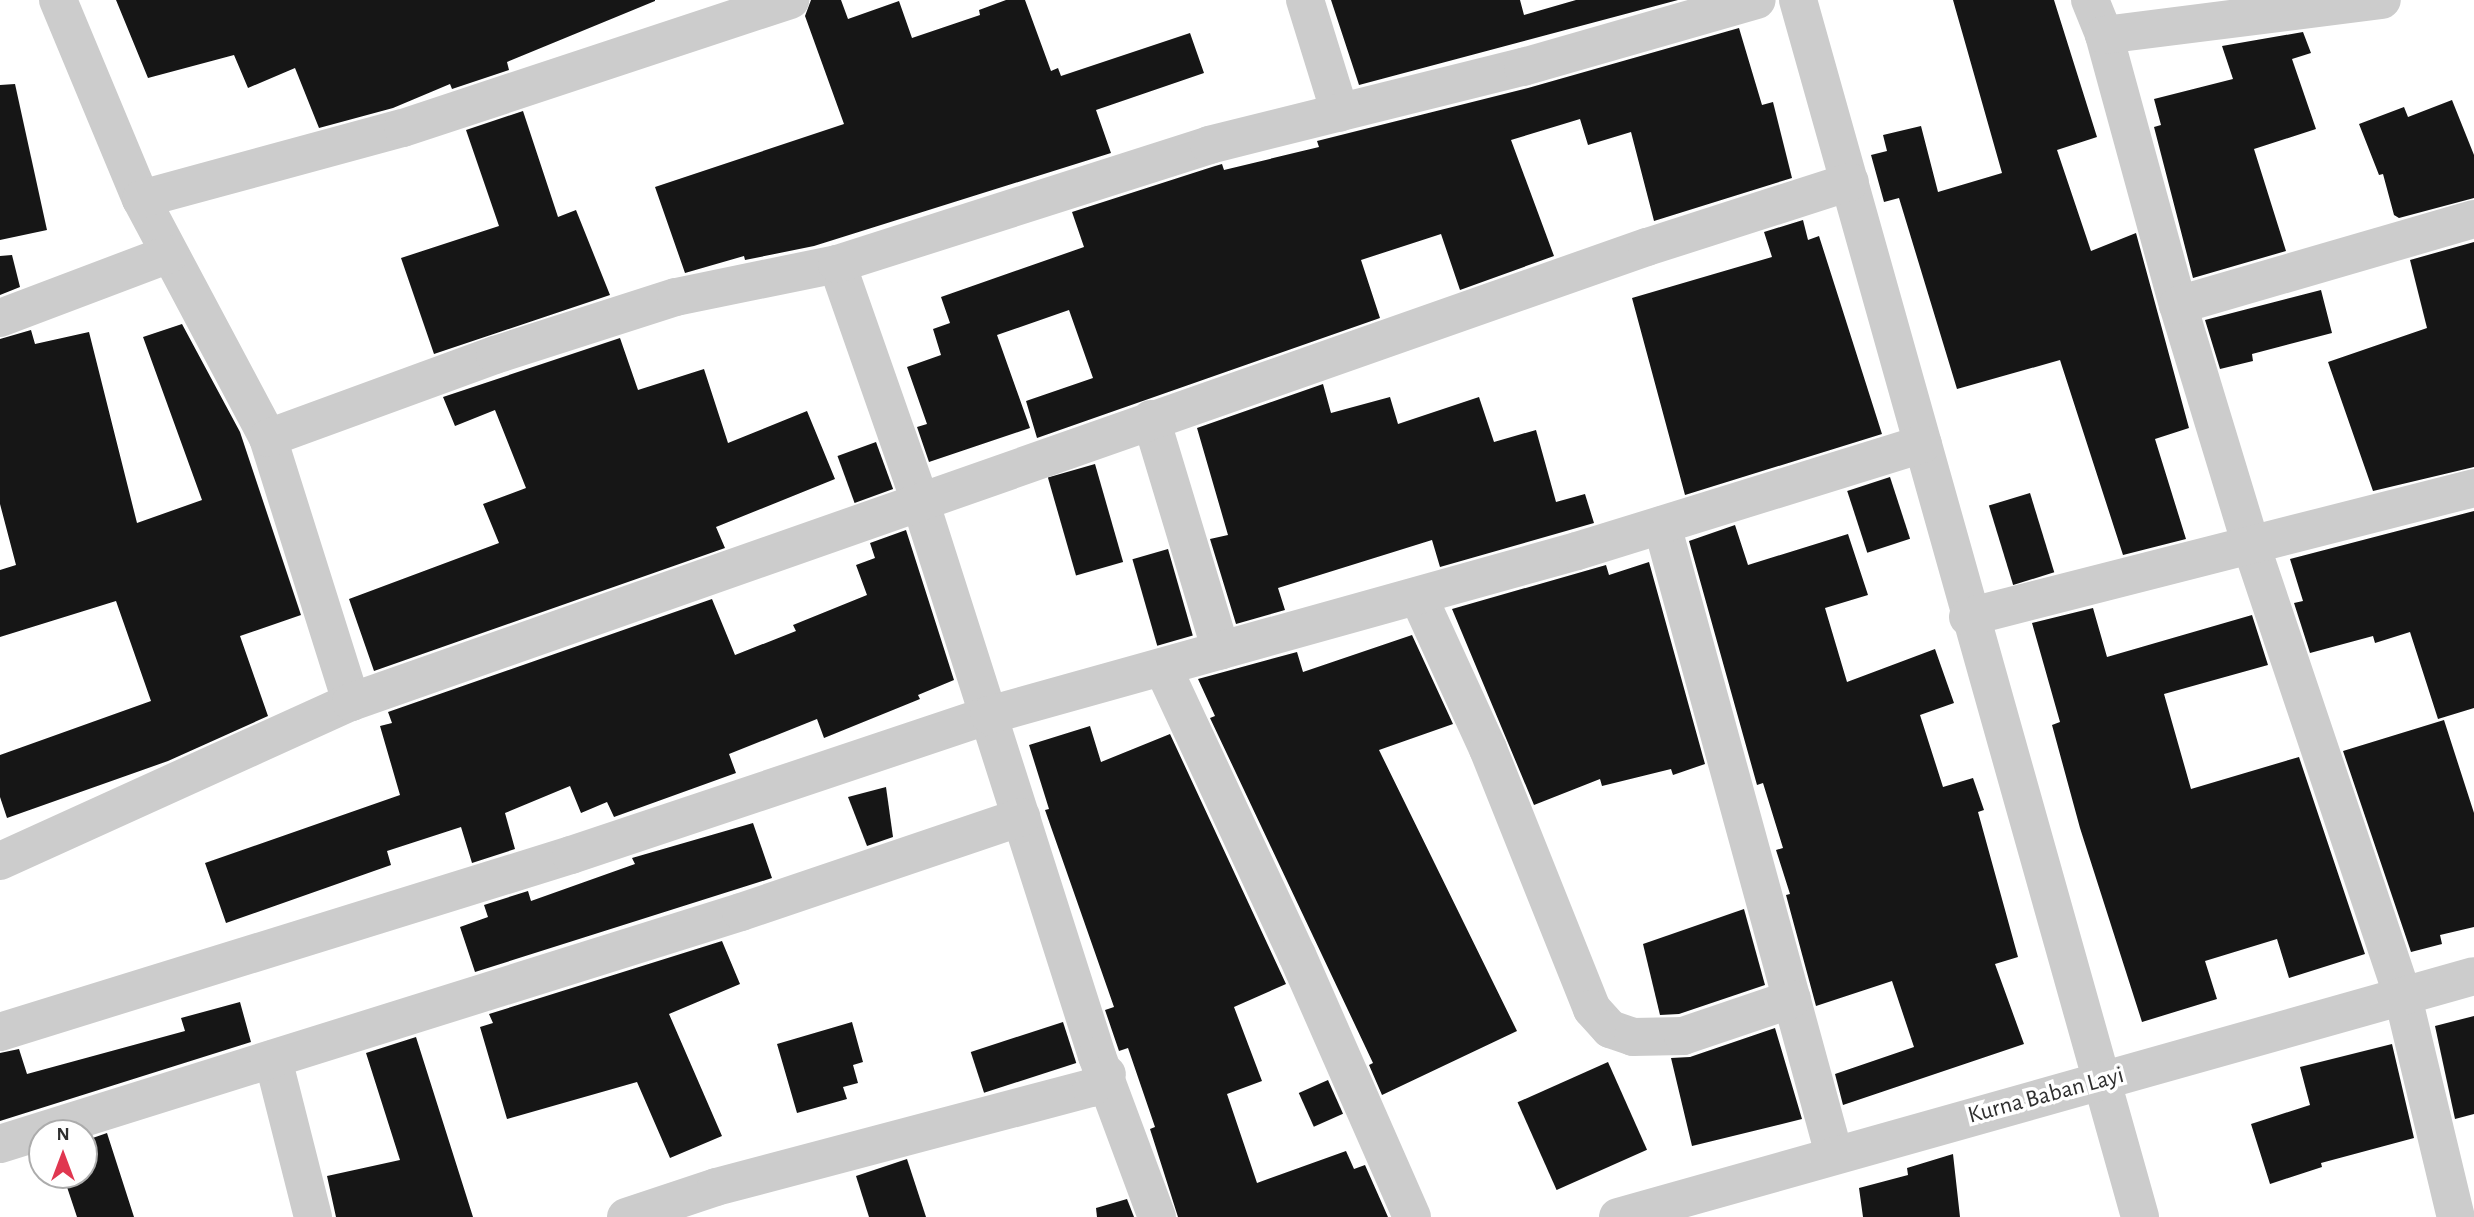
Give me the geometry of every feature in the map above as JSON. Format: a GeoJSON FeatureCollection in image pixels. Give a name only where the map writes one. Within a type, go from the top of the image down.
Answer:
{"type":"FeatureCollection","features":[{"type":"Feature","properties":{"kind":"street"},"geometry":{"type":"LineString","coordinates":[[58,0],[141,199],[268,438],[351,702]]}},
{"type":"Feature","properties":{"kind":"street"},"geometry":{"type":"LineString","coordinates":[[141,199],[403,128],[790,0]]}},
{"type":"Feature","properties":{"kind":"street"},"geometry":{"type":"LineString","coordinates":[[1305,0],[1340,113]]}},
{"type":"Feature","properties":{"kind":"street"},"geometry":{"type":"LineString","coordinates":[[268,438],[495,355],[676,297],[837,264],[1209,145],[1340,113],[1757,0]]}},
{"type":"Feature","properties":{"kind":"street"},"geometry":{"type":"LineString","coordinates":[[1798,0],[1923,444],[1968,617],[2140,1217]]}},
{"type":"Feature","properties":{"kind":"street"},"geometry":{"type":"LineString","coordinates":[[2090,0],[2105,35],[2178,305],[2250,545],[2403,997],[2456,1217]]}},
{"type":"Feature","properties":{"kind":"street"},"geometry":{"type":"LineString","coordinates":[[2105,35],[2382,0]]}},
{"type":"Feature","properties":{"kind":"street"},"geometry":{"type":"LineString","coordinates":[[0,861],[351,702],[1151,419],[1647,247],[1850,182]]}},
{"type":"Feature","properties":{"kind":"street"},"geometry":{"type":"LineString","coordinates":[[2178,305],[2474,219]]}},
{"type":"Feature","properties":{"kind":"street"},"geometry":{"type":"LineString","coordinates":[[0,318],[169,254]]}},
{"type":"Feature","properties":{"kind":"street"},"geometry":{"type":"LineString","coordinates":[[837,264],[920,501],[1097,1056],[1107,1074],[1157,1217]]}},
{"type":"Feature","properties":{"kind":"street"},"geometry":{"type":"LineString","coordinates":[[1151,419],[1221,651]]}},
{"type":"Feature","properties":{"kind":"street"},"geometry":{"type":"LineString","coordinates":[[0,1032],[571,855],[989,716],[1662,525],[1923,444]]}},
{"type":"Feature","properties":{"kind":"street"},"geometry":{"type":"LineString","coordinates":[[1968,617],[2474,488]]}},
{"type":"Feature","properties":{"kind":"street"},"geometry":{"type":"LineString","coordinates":[[1662,525],[1834,1154]]}},
{"type":"Feature","properties":{"kind":"street"},"geometry":{"type":"LineString","coordinates":[[1418,596],[1488,749],[1592,1009],[1610,1029],[1633,1037],[1683,1036],[1792,999]]}},
{"type":"Feature","properties":{"kind":"street"},"geometry":{"type":"LineString","coordinates":[[1163,668],[1297,954],[1412,1217]]}},
{"type":"Feature","properties":{"kind":"street"},"geometry":{"type":"LineString","coordinates":[[0,1144],[741,912],[1021,817]]}},
{"type":"Feature","properties":{"kind":"street","name":"Kurna Baban Layi"},"geometry":{"type":"LineString","coordinates":[[1618,1217],[1834,1154],[2474,976]]}},
{"type":"Feature","properties":{"kind":"street"},"geometry":{"type":"LineString","coordinates":[[273,1059],[313,1217]]}},
{"type":"Feature","properties":{"kind":"street"},"geometry":{"type":"LineString","coordinates":[[626,1217],[716,1187],[1091,1088],[1107,1074]]}},
{"type":"Feature","properties":{"kind":"building"},"geometry":{"type":"Polygon","coordinates":[[[116,0],[655,1],[507,62],[509,70],[452,89],[450,84],[393,108],[319,128],[295,68],[248,88],[234,55],[148,78],[116,0]]]}},
{"type":"Feature","properties":{"kind":"building"},"geometry":{"type":"Polygon","coordinates":[[[811,0],[841,0],[848,19],[899,1],[912,38],[980,15],[979,10],[1006,0],[1025,0],[1051,71],[1058,68],[1061,76],[1190,33],[1204,73],[1096,110],[1111,153],[814,246],[745,260],[744,256],[685,273],[655,187],[844,124],[805,16],[811,0]]]}},
{"type":"Feature","properties":{"kind":"building"},"geometry":{"type":"Polygon","coordinates":[[[1331,0],[1520,0],[1524,15],[1576,0],[1678,0],[1359,85],[1331,0]]]}},
{"type":"Feature","properties":{"kind":"building"},"geometry":{"type":"Polygon","coordinates":[[[1953,0],[2054,0],[2097,137],[2057,150],[2091,251],[2136,233],[2189,428],[2155,439],[2186,539],[2123,555],[2060,360],[1957,389],[1899,198],[1884,202],[1871,155],[1887,151],[1883,135],[1921,126],[1938,192],[2002,173],[1953,0]]]}},
{"type":"Feature","properties":{"kind":"building"},"geometry":{"type":"Polygon","coordinates":[[[1739,28],[1762,105],[1773,102],[1792,178],[1654,221],[1631,132],[1588,145],[1580,119],[1511,140],[1554,256],[1460,290],[1441,234],[1361,260],[1380,318],[1037,438],[1026,401],[1093,378],[1069,310],[997,335],[1030,428],[929,462],[917,427],[927,424],[907,367],[941,355],[933,329],[950,323],[941,297],[1084,247],[1072,212],[1222,164],[1224,170],[1319,147],[1317,141],[1528,88],[1739,28]]]}},
{"type":"Feature","properties":{"kind":"building"},"geometry":{"type":"Polygon","coordinates":[[[2303,32],[2311,53],[2292,59],[2316,129],[2254,149],[2286,251],[2193,278],[2154,127],[2161,125],[2154,99],[2233,79],[2222,46],[2303,32]]]}},
{"type":"Feature","properties":{"kind":"building"},"geometry":{"type":"Polygon","coordinates":[[[15,84],[47,230],[0,240],[0,85],[15,84]]]}},
{"type":"Feature","properties":{"kind":"building"},"geometry":{"type":"Polygon","coordinates":[[[2452,100],[2474,155],[2474,198],[2399,218],[2394,215],[2383,174],[2379,175],[2359,124],[2404,107],[2408,117],[2452,100]]]}},
{"type":"Feature","properties":{"kind":"building"},"geometry":{"type":"Polygon","coordinates":[[[523,111],[558,217],[576,210],[610,295],[434,354],[401,258],[499,226],[466,130],[523,111]]]}},
{"type":"Feature","properties":{"kind":"building"},"geometry":{"type":"Polygon","coordinates":[[[1803,220],[1808,240],[1819,236],[1882,434],[1685,495],[1632,298],[1772,257],[1764,232],[1803,220]]]}},
{"type":"Feature","properties":{"kind":"building"},"geometry":{"type":"Polygon","coordinates":[[[2474,242],[2474,467],[2373,491],[2328,362],[2427,328],[2410,260],[2474,242]]]}},
{"type":"Feature","properties":{"kind":"building"},"geometry":{"type":"Polygon","coordinates":[[[12,255],[20,287],[0,295],[0,256],[12,255]]]}},
{"type":"Feature","properties":{"kind":"building"},"geometry":{"type":"Polygon","coordinates":[[[2321,290],[2332,333],[2252,354],[2253,361],[2220,369],[2205,320],[2321,290]]]}},
{"type":"Feature","properties":{"kind":"building"},"geometry":{"type":"Polygon","coordinates":[[[182,324],[240,432],[301,615],[240,636],[268,716],[168,761],[7,818],[0,797],[0,755],[151,701],[116,601],[0,637],[0,570],[16,565],[0,504],[0,339],[31,330],[35,344],[89,332],[137,523],[202,500],[143,337],[182,324]]]}},
{"type":"Feature","properties":{"kind":"building"},"geometry":{"type":"Polygon","coordinates":[[[620,338],[638,390],[704,369],[728,443],[807,411],[835,479],[716,527],[725,548],[374,671],[349,599],[499,543],[483,504],[526,488],[495,410],[455,426],[443,397],[620,338]]]}},
{"type":"Feature","properties":{"kind":"building"},"geometry":{"type":"Polygon","coordinates":[[[1323,384],[1331,413],[1390,397],[1398,424],[1479,397],[1494,442],[1536,430],[1556,502],[1585,494],[1594,523],[1440,567],[1432,540],[1278,588],[1285,610],[1236,624],[1210,539],[1228,535],[1197,428],[1323,384]]]}},
{"type":"Feature","properties":{"kind":"building"},"geometry":{"type":"Polygon","coordinates":[[[876,442],[893,489],[855,503],[837,456],[876,442]]]}},
{"type":"Feature","properties":{"kind":"building"},"geometry":{"type":"Polygon","coordinates":[[[1095,464],[1123,562],[1076,576],[1048,478],[1095,464]]]}},
{"type":"Feature","properties":{"kind":"building"},"geometry":{"type":"Polygon","coordinates":[[[1890,477],[1910,539],[1867,553],[1847,491],[1890,477]]]}},
{"type":"Feature","properties":{"kind":"building"},"geometry":{"type":"Polygon","coordinates":[[[2030,493],[2054,572],[2013,585],[1989,506],[2030,493]]]}},
{"type":"Feature","properties":{"kind":"building"},"geometry":{"type":"Polygon","coordinates":[[[2474,511],[2474,708],[2438,719],[2410,632],[2375,643],[2373,636],[2310,653],[2294,603],[2303,601],[2290,559],[2474,511]]]}},
{"type":"Feature","properties":{"kind":"building"},"geometry":{"type":"Polygon","coordinates":[[[1735,525],[1748,565],[1848,534],[1868,595],[1825,608],[1847,682],[1935,649],[1954,703],[1920,715],[1943,787],[1973,778],[1984,810],[1978,812],[2018,957],[1995,964],[2024,1044],[1843,1105],[1835,1074],[1914,1047],[1892,981],[1816,1006],[1786,895],[1790,894],[1776,850],[1783,848],[1763,783],[1757,785],[1689,541],[1735,525]]]}},
{"type":"Feature","properties":{"kind":"building"},"geometry":{"type":"Polygon","coordinates":[[[906,530],[954,680],[918,695],[920,699],[824,738],[817,719],[729,754],[736,773],[614,817],[607,802],[581,813],[570,786],[505,813],[515,849],[472,863],[461,827],[387,851],[391,865],[226,923],[205,863],[400,795],[380,726],[392,723],[388,712],[712,599],[735,655],[796,631],[793,625],[867,595],[856,565],[875,558],[870,543],[906,530]]]}},
{"type":"Feature","properties":{"kind":"building"},"geometry":{"type":"Polygon","coordinates":[[[1168,549],[1193,636],[1157,646],[1132,559],[1168,549]]]}},
{"type":"Feature","properties":{"kind":"building"},"geometry":{"type":"Polygon","coordinates":[[[1649,562],[1705,764],[1673,775],[1671,769],[1602,786],[1600,779],[1534,805],[1452,609],[1606,565],[1609,575],[1649,562]]]}},
{"type":"Feature","properties":{"kind":"building"},"geometry":{"type":"Polygon","coordinates":[[[2093,608],[2107,657],[2252,615],[2268,665],[2164,694],[2191,789],[2299,757],[2365,954],[2289,978],[2277,939],[2205,961],[2217,999],[2142,1022],[2080,828],[2052,725],[2060,722],[2032,623],[2093,608]]]}},
{"type":"Feature","properties":{"kind":"building"},"geometry":{"type":"Polygon","coordinates":[[[1412,635],[1453,724],[1379,750],[1517,1031],[1382,1095],[1369,1065],[1373,1063],[1210,718],[1215,716],[1198,679],[1297,652],[1303,672],[1412,635]]]}},
{"type":"Feature","properties":{"kind":"building"},"geometry":{"type":"Polygon","coordinates":[[[2444,720],[2474,813],[2474,927],[2440,935],[2442,944],[2411,952],[2343,751],[2444,720]]]}},
{"type":"Feature","properties":{"kind":"building"},"geometry":{"type":"Polygon","coordinates":[[[1090,726],[1101,762],[1170,734],[1286,984],[1234,1007],[1262,1081],[1227,1094],[1257,1183],[1346,1151],[1354,1169],[1365,1165],[1388,1217],[1178,1217],[1150,1129],[1155,1127],[1128,1048],[1119,1051],[1105,1010],[1114,1007],[1045,810],[1049,809],[1029,745],[1090,726]]]}},
{"type":"Feature","properties":{"kind":"building"},"geometry":{"type":"Polygon","coordinates":[[[886,787],[893,837],[867,846],[848,797],[886,787]]]}},
{"type":"Feature","properties":{"kind":"building"},"geometry":{"type":"Polygon","coordinates":[[[753,823],[772,878],[475,972],[460,927],[488,917],[484,905],[528,891],[531,901],[635,864],[632,858],[753,823]]]}},
{"type":"Feature","properties":{"kind":"building"},"geometry":{"type":"Polygon","coordinates":[[[1744,909],[1765,985],[1679,1014],[1660,1015],[1643,944],[1744,909]]]}},
{"type":"Feature","properties":{"kind":"building"},"geometry":{"type":"Polygon","coordinates":[[[722,941],[740,984],[669,1014],[722,1136],[670,1158],[637,1082],[507,1119],[480,1027],[493,1023],[489,1014],[722,941]]]}},
{"type":"Feature","properties":{"kind":"building"},"geometry":{"type":"Polygon","coordinates":[[[240,1002],[251,1042],[0,1121],[0,1053],[19,1049],[27,1074],[185,1031],[181,1018],[240,1002]]]}},
{"type":"Feature","properties":{"kind":"building"},"geometry":{"type":"Polygon","coordinates":[[[2474,1016],[2474,1114],[2455,1119],[2435,1026],[2474,1016]]]}},
{"type":"Feature","properties":{"kind":"building"},"geometry":{"type":"Polygon","coordinates":[[[852,1022],[863,1062],[853,1065],[858,1083],[843,1087],[847,1099],[797,1113],[777,1044],[852,1022]]]}},
{"type":"Feature","properties":{"kind":"building"},"geometry":{"type":"Polygon","coordinates":[[[1063,1022],[1076,1063],[984,1093],[971,1052],[1063,1022]]]}},
{"type":"Feature","properties":{"kind":"building"},"geometry":{"type":"Polygon","coordinates":[[[1775,1028],[1802,1119],[1692,1146],[1671,1058],[1690,1057],[1775,1028]]]}},
{"type":"Feature","properties":{"kind":"building"},"geometry":{"type":"Polygon","coordinates":[[[416,1037],[473,1217],[336,1217],[327,1176],[400,1160],[366,1053],[416,1037]]]}},
{"type":"Feature","properties":{"kind":"building"},"geometry":{"type":"Polygon","coordinates":[[[2392,1044],[2414,1138],[2321,1163],[2322,1167],[2270,1184],[2251,1124],[2310,1105],[2300,1067],[2392,1044]]]}},
{"type":"Feature","properties":{"kind":"building"},"geometry":{"type":"Polygon","coordinates":[[[1608,1062],[1647,1150],[1557,1190],[1518,1102],[1608,1062]]]}},
{"type":"Feature","properties":{"kind":"building"},"geometry":{"type":"Polygon","coordinates":[[[1328,1080],[1343,1114],[1314,1127],[1299,1093],[1328,1080]]]}},
{"type":"Feature","properties":{"kind":"building"},"geometry":{"type":"Polygon","coordinates":[[[107,1133],[134,1217],[77,1217],[68,1189],[98,1189],[98,1136],[107,1133]]]}},
{"type":"Feature","properties":{"kind":"building"},"geometry":{"type":"Polygon","coordinates":[[[1953,1154],[1960,1217],[1863,1217],[1859,1188],[1908,1175],[1907,1168],[1953,1154]]]}},
{"type":"Feature","properties":{"kind":"building"},"geometry":{"type":"Polygon","coordinates":[[[907,1159],[926,1217],[869,1217],[856,1176],[907,1159]]]}},
{"type":"Feature","properties":{"kind":"building"},"geometry":{"type":"Polygon","coordinates":[[[1127,1199],[1134,1217],[1097,1217],[1096,1208],[1127,1199]]]}}]}
